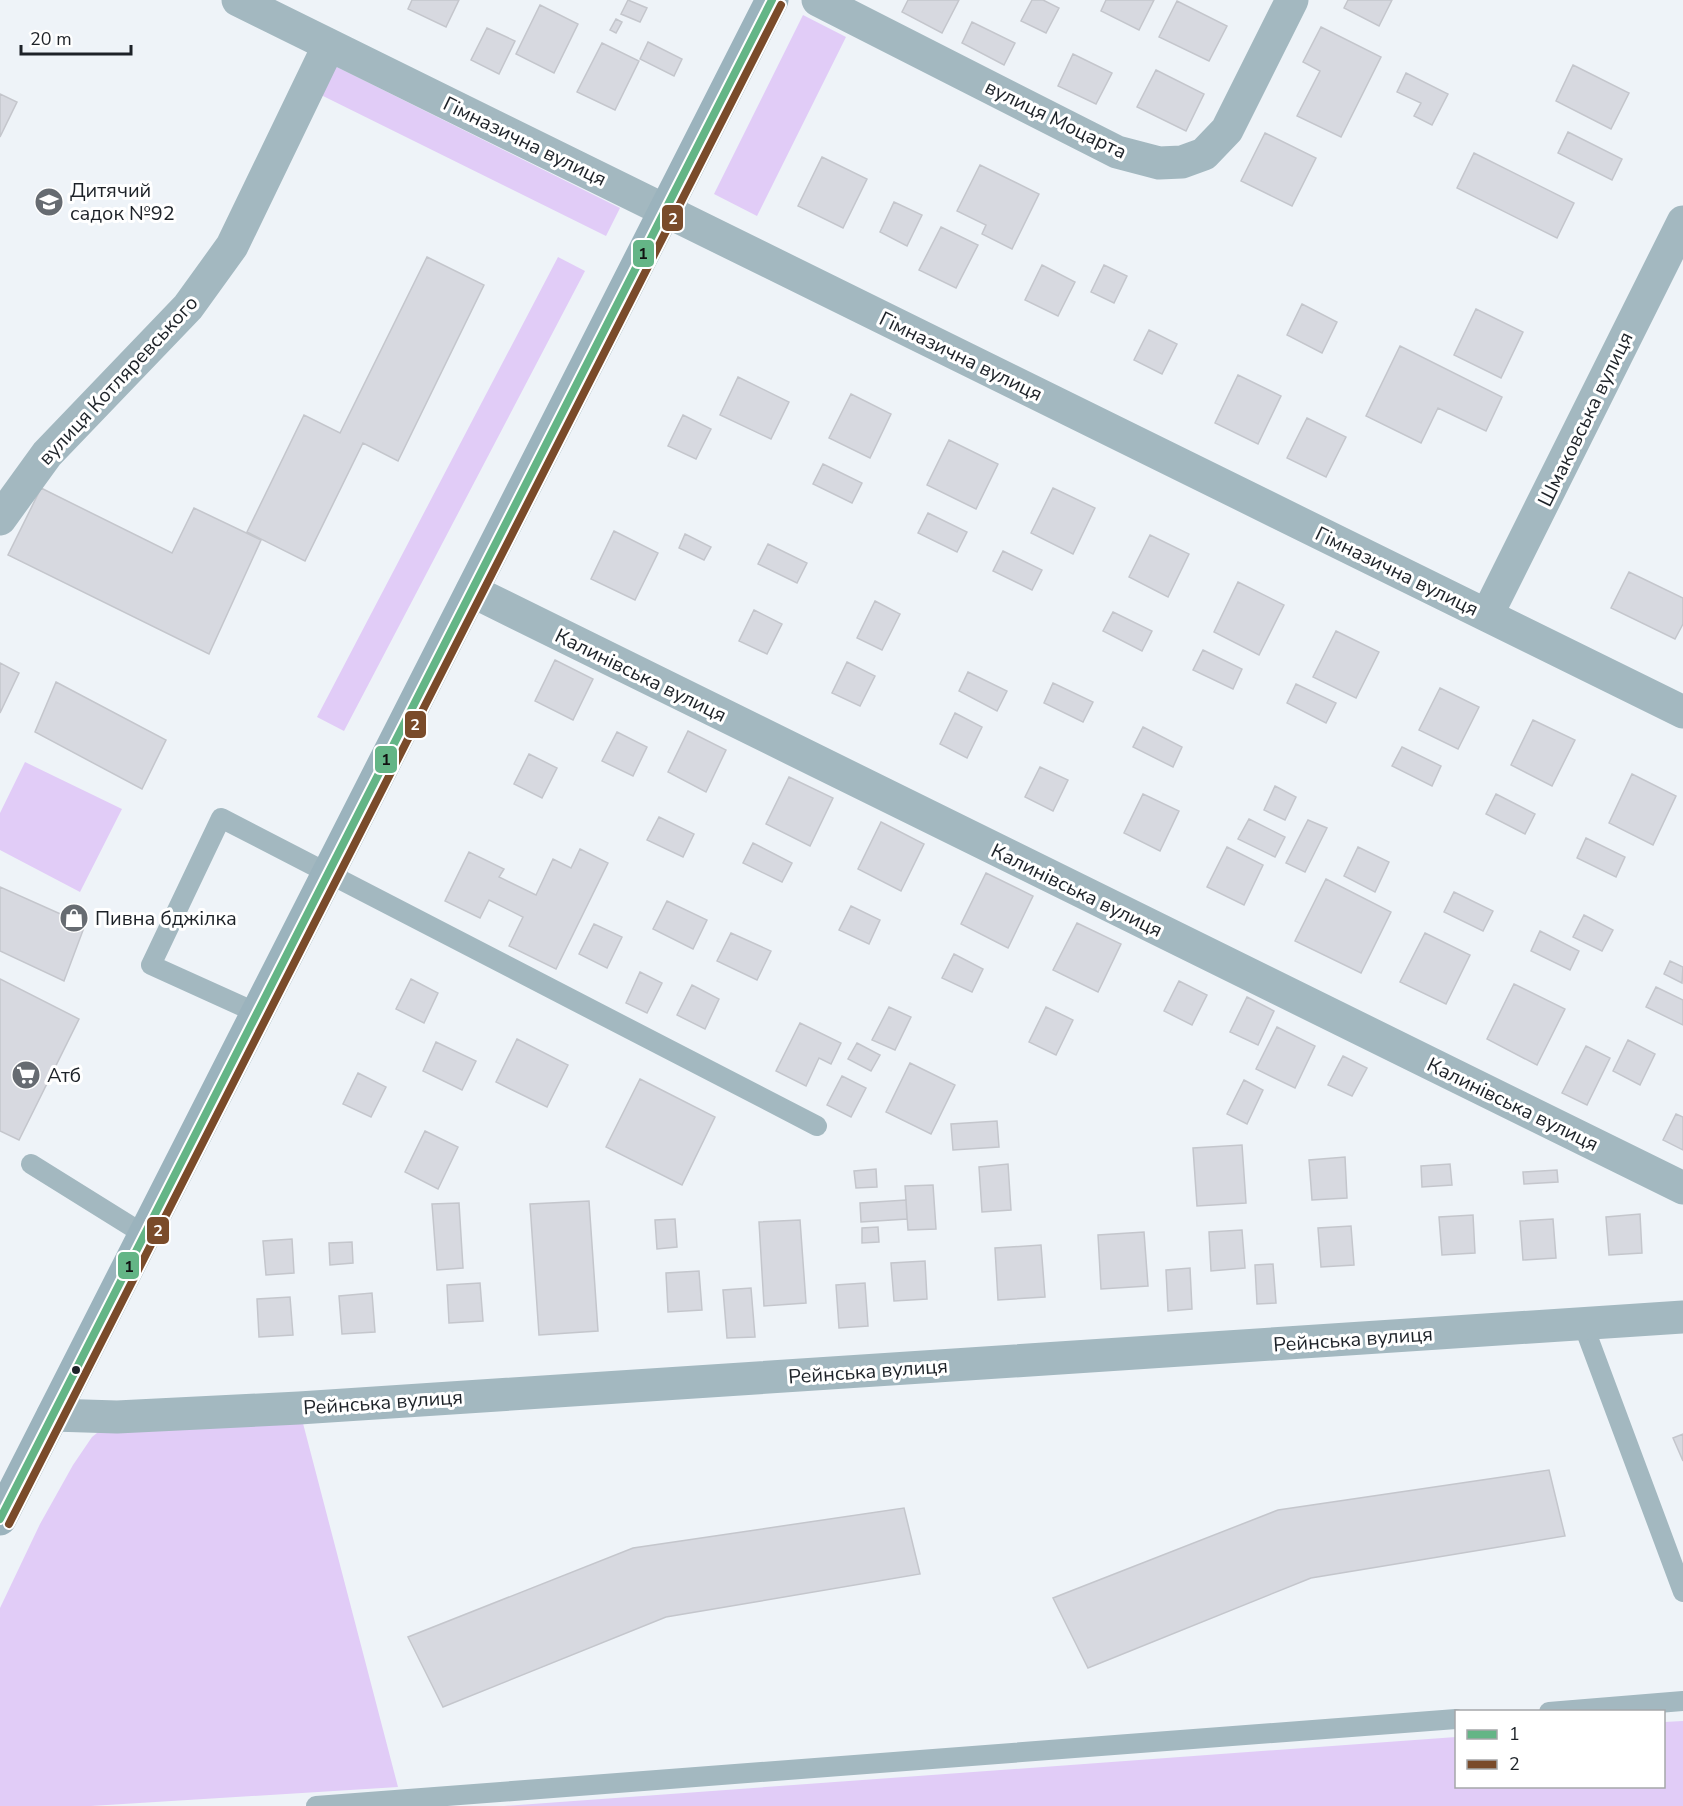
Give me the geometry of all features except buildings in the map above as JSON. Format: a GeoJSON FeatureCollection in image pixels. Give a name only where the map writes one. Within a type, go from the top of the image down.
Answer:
{"type":"FeatureCollection","features":[{"type":"Feature","properties":{"kind":"street","name":"Гімназична вулиця"},"geometry":{"type":"LineString","coordinates":[[238,0],[1683,712]]}},
{"type":"Feature","properties":{"kind":"street"},"geometry":{"type":"LineString","coordinates":[[0,1520],[772,0]]}},
{"type":"Feature","properties":{"kind":"street","name":"вулиця Моцарта"},"geometry":{"type":"LineString","coordinates":[[818,0],[1117,152],[1159,163],[1182,162],[1204,154],[1227,130],[1292,0]]}},
{"type":"Feature","properties":{"kind":"street","name":"вулиця Котляревського"},"geometry":{"type":"LineString","coordinates":[[0,519],[47,453],[188,307],[232,246],[329,45]]}},
{"type":"Feature","properties":{"kind":"street","name":"Шмаковська вулиця"},"geometry":{"type":"LineString","coordinates":[[1487,615],[1683,222]]}},
{"type":"Feature","properties":{"kind":"street","name":"Калинівська вулиця"},"geometry":{"type":"LineString","coordinates":[[472,591],[1683,1188]]}},
{"type":"Feature","properties":{"kind":"street","name":"Рейнська вулиця"},"geometry":{"type":"LineString","coordinates":[[53,1414],[117,1417],[299,1408],[1683,1317]]}},
{"type":"Feature","properties":{"kind":"lane"},"geometry":{"type":"LineString","coordinates":[[257,1013],[151,965],[221,818],[817,1126]]}},
{"type":"Feature","properties":{"kind":"lane"},"geometry":{"type":"LineString","coordinates":[[31,1164],[145,1235]]}},
{"type":"Feature","properties":{"kind":"lane"},"geometry":{"type":"LineString","coordinates":[[1582,1324],[1683,1592]]}},
{"type":"Feature","properties":{"kind":"lane"},"geometry":{"type":"LineString","coordinates":[[1573,1710],[1683,1701]]}},
{"type":"Feature","properties":{"kind":"lane"},"geometry":{"type":"LineString","coordinates":[[316,1806],[1455,1719]]}},
{"type":"Feature","properties":{"kind":"shaded area"},"geometry":{"type":"Polygon","coordinates":[[[803,15],[846,37],[757,216],[714,194],[803,15]]]}},
{"type":"Feature","properties":{"kind":"shaded area"},"geometry":{"type":"Polygon","coordinates":[[[335,66],[620,208],[606,236],[321,95],[335,66]]]}},
{"type":"Feature","properties":{"kind":"shaded area"},"geometry":{"type":"Polygon","coordinates":[[[558,257],[585,271],[344,731],[317,717],[558,257]]]}},
{"type":"Feature","properties":{"kind":"shaded area"},"geometry":{"type":"Polygon","coordinates":[[[25,762],[122,809],[80,892],[0,850],[0,813],[25,762]]]}},
{"type":"Feature","properties":{"kind":"shaded area"},"geometry":{"type":"Polygon","coordinates":[[[299,1408],[398,1787],[91,1806],[0,1806],[0,1608],[40,1524],[73,1465],[92,1437],[117,1417],[299,1408]]]}},
{"type":"Feature","properties":{"kind":"shaded area"},"geometry":{"type":"Polygon","coordinates":[[[1683,1721],[1683,1806],[504,1806],[1455,1737],[1455,1788],[1665,1788],[1665,1722],[1683,1721]]]}},
{"type":"Feature","properties":{"kind":"transit line","name":"1"},"geometry":{"type":"LineString","coordinates":[[0,1519],[772,0]]}},
{"type":"Feature","properties":{"kind":"transit line","name":"2"},"geometry":{"type":"LineString","coordinates":[[9,1524],[781,5]]}},
{"type":"Feature","properties":{"kind":"place","name":"Дитячий садок №92"},"geometry":{"type":"Point","coordinates":[49,202]}},
{"type":"Feature","properties":{"kind":"place","name":"Пивна бджілка"},"geometry":{"type":"Point","coordinates":[74,918]}},
{"type":"Feature","properties":{"kind":"place","name":"Атб"},"geometry":{"type":"Point","coordinates":[26,1075]}}]}
